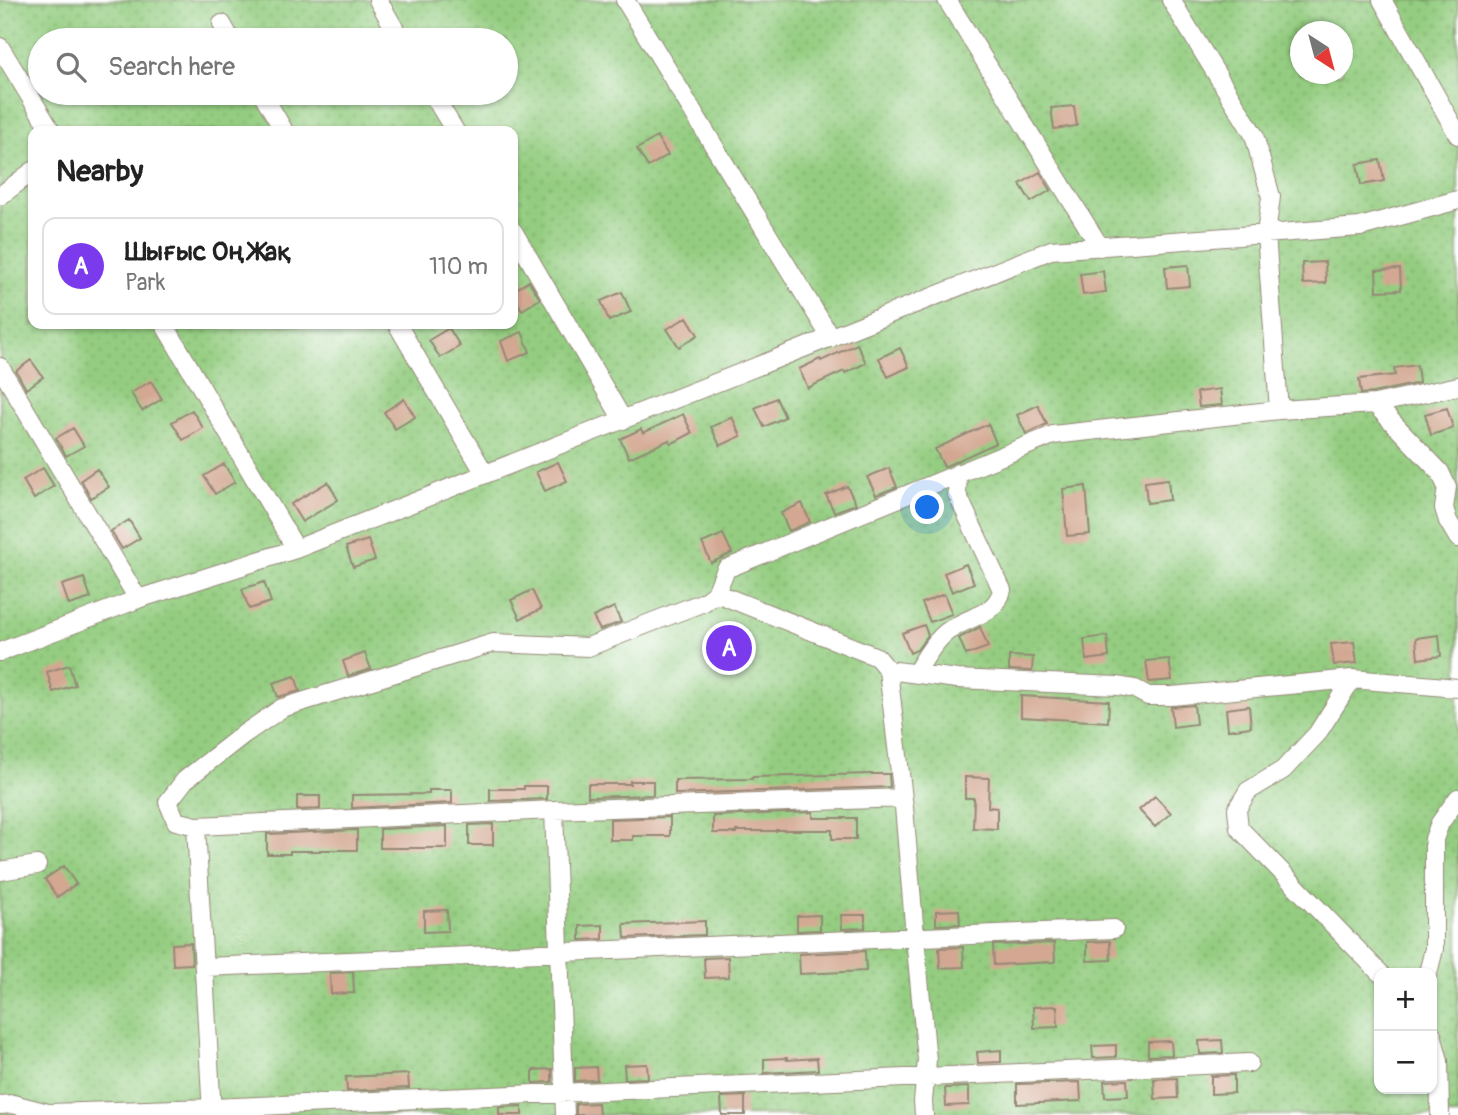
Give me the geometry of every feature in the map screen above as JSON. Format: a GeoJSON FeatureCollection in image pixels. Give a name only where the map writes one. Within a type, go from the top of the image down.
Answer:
{"type":"FeatureCollection","features":[{"type":"Feature","properties":{"kind":"street"},"geometry":{"type":"LineString","coordinates":[[378,0],[394,28]]}},
{"type":"Feature","properties":{"kind":"street"},"geometry":{"type":"LineString","coordinates":[[625,0],[831,338]]}},
{"type":"Feature","properties":{"kind":"street"},"geometry":{"type":"LineString","coordinates":[[947,0],[1100,247]]}},
{"type":"Feature","properties":{"kind":"street"},"geometry":{"type":"LineString","coordinates":[[1171,0],[1254,135],[1271,197],[1266,234],[1279,410]]}},
{"type":"Feature","properties":{"kind":"street"},"geometry":{"type":"LineString","coordinates":[[1382,0],[1458,135]]}},
{"type":"Feature","properties":{"kind":"street"},"geometry":{"type":"LineString","coordinates":[[222,24],[224,28]]}},
{"type":"Feature","properties":{"kind":"street"},"geometry":{"type":"LineString","coordinates":[[0,47],[28,93]]}},
{"type":"Feature","properties":{"kind":"street"},"geometry":{"type":"LineString","coordinates":[[35,105],[48,126]]}},
{"type":"Feature","properties":{"kind":"street"},"geometry":{"type":"LineString","coordinates":[[269,105],[281,126]]}},
{"type":"Feature","properties":{"kind":"street"},"geometry":{"type":"LineString","coordinates":[[439,105],[452,126]]}},
{"type":"Feature","properties":{"kind":"street"},"geometry":{"type":"LineString","coordinates":[[0,197],[28,176]]}},
{"type":"Feature","properties":{"kind":"street"},"geometry":{"type":"LineString","coordinates":[[2,647],[138,599],[296,549],[1051,250],[1360,227],[1458,201]]}},
{"type":"Feature","properties":{"kind":"street"},"geometry":{"type":"LineString","coordinates":[[518,239],[623,420]]}},
{"type":"Feature","properties":{"kind":"street"},"geometry":{"type":"LineString","coordinates":[[167,329],[296,549]]}},
{"type":"Feature","properties":{"kind":"street"},"geometry":{"type":"LineString","coordinates":[[400,329],[485,474]]}},
{"type":"Feature","properties":{"kind":"street"},"geometry":{"type":"LineString","coordinates":[[0,367],[138,599]]}},
{"type":"Feature","properties":{"kind":"street"},"geometry":{"type":"LineString","coordinates":[[903,798],[196,826],[176,821],[168,802],[185,780],[282,708],[494,643],[588,647],[704,603],[716,593],[726,569],[1053,435],[1279,410],[1375,404],[1458,386]]}},
{"type":"Feature","properties":{"kind":"street"},"geometry":{"type":"LineString","coordinates":[[1375,404],[1440,472],[1447,488],[1444,508],[1458,538]]}},
{"type":"Feature","properties":{"kind":"street"},"geometry":{"type":"LineString","coordinates":[[916,673],[923,660],[949,629],[993,607],[1000,599],[1002,590],[957,494],[958,473]]}},
{"type":"Feature","properties":{"kind":"street"},"geometry":{"type":"LineString","coordinates":[[716,593],[877,657],[888,670],[928,1060],[924,1115]]}},
{"type":"Feature","properties":{"kind":"street"},"geometry":{"type":"LineString","coordinates":[[888,670],[957,679],[1118,686],[1135,689],[1148,696],[1352,679],[1458,688]]}},
{"type":"Feature","properties":{"kind":"street"},"geometry":{"type":"LineString","coordinates":[[1352,679],[1317,734],[1283,770],[1248,791],[1237,810],[1239,828],[1375,968]]}},
{"type":"Feature","properties":{"kind":"street"},"geometry":{"type":"LineString","coordinates":[[1429,968],[1434,949],[1434,839],[1440,823],[1458,797]]}},
{"type":"Feature","properties":{"kind":"street"},"geometry":{"type":"LineString","coordinates":[[554,810],[565,1115]]}},
{"type":"Feature","properties":{"kind":"street"},"geometry":{"type":"LineString","coordinates":[[196,826],[211,1112]]}},
{"type":"Feature","properties":{"kind":"street"},"geometry":{"type":"LineString","coordinates":[[0,871],[37,865]]}},
{"type":"Feature","properties":{"kind":"street"},"geometry":{"type":"LineString","coordinates":[[205,967],[1114,929]]}},
{"type":"Feature","properties":{"kind":"street"},"geometry":{"type":"LineString","coordinates":[[1437,1053],[1440,1115]]}},
{"type":"Feature","properties":{"kind":"street"},"geometry":{"type":"LineString","coordinates":[[0,1105],[13,1104],[48,1113],[211,1112],[565,1093],[1249,1063]]}},
{"type":"Feature","properties":{"kind":"green space"},"geometry":{"type":"Polygon","coordinates":[[[0,0],[1458,0],[1458,1115],[0,1115],[0,0]]]}},
{"type":"Feature","properties":{"kind":"building"},"geometry":{"type":"Polygon","coordinates":[[[1074,106],[1077,126],[1054,129],[1051,108],[1074,106]]]}},
{"type":"Feature","properties":{"kind":"building"},"geometry":{"type":"Polygon","coordinates":[[[657,137],[668,155],[648,167],[637,149],[657,137]]]}},
{"type":"Feature","properties":{"kind":"building"},"geometry":{"type":"Polygon","coordinates":[[[1380,160],[1384,181],[1361,185],[1357,164],[1380,160]]]}},
{"type":"Feature","properties":{"kind":"building"},"geometry":{"type":"Polygon","coordinates":[[[1040,172],[1051,190],[1031,202],[1020,184],[1040,172]]]}},
{"type":"Feature","properties":{"kind":"building"},"geometry":{"type":"Polygon","coordinates":[[[1325,262],[1326,283],[1303,284],[1302,263],[1325,262]]]}},
{"type":"Feature","properties":{"kind":"building"},"geometry":{"type":"Polygon","coordinates":[[[1188,265],[1190,286],[1167,288],[1165,267],[1188,265]]]}},
{"type":"Feature","properties":{"kind":"building"},"geometry":{"type":"Polygon","coordinates":[[[1400,269],[1401,290],[1377,291],[1376,270],[1400,269]]]}},
{"type":"Feature","properties":{"kind":"building"},"geometry":{"type":"Polygon","coordinates":[[[1103,271],[1106,292],[1083,295],[1080,274],[1103,271]]]}},
{"type":"Feature","properties":{"kind":"building"},"geometry":{"type":"Polygon","coordinates":[[[529,281],[540,299],[522,310],[518,303],[518,288],[529,281]]]}},
{"type":"Feature","properties":{"kind":"building"},"geometry":{"type":"Polygon","coordinates":[[[622,292],[631,312],[609,321],[601,301],[622,292]]]}},
{"type":"Feature","properties":{"kind":"building"},"geometry":{"type":"Polygon","coordinates":[[[687,317],[698,335],[679,347],[667,329],[687,317]]]}},
{"type":"Feature","properties":{"kind":"building"},"geometry":{"type":"Polygon","coordinates":[[[450,329],[460,346],[440,358],[429,340],[450,329]]]}},
{"type":"Feature","properties":{"kind":"building"},"geometry":{"type":"Polygon","coordinates":[[[522,332],[530,352],[508,361],[501,341],[522,332]]]}},
{"type":"Feature","properties":{"kind":"building"},"geometry":{"type":"Polygon","coordinates":[[[857,344],[866,363],[808,388],[799,369],[857,344]]]}},
{"type":"Feature","properties":{"kind":"building"},"geometry":{"type":"Polygon","coordinates":[[[900,348],[909,367],[888,377],[879,358],[900,348]]]}},
{"type":"Feature","properties":{"kind":"building"},"geometry":{"type":"Polygon","coordinates":[[[31,360],[43,377],[26,389],[16,371],[31,360]]]}},
{"type":"Feature","properties":{"kind":"building"},"geometry":{"type":"Polygon","coordinates":[[[1417,365],[1419,383],[1361,394],[1359,379],[1395,375],[1394,368],[1417,365]]]}},
{"type":"Feature","properties":{"kind":"building"},"geometry":{"type":"Polygon","coordinates":[[[151,381],[162,399],[142,411],[131,393],[151,381]]]}},
{"type":"Feature","properties":{"kind":"building"},"geometry":{"type":"Polygon","coordinates":[[[1220,389],[1222,405],[1199,407],[1197,392],[1220,389]]]}},
{"type":"Feature","properties":{"kind":"building"},"geometry":{"type":"Polygon","coordinates":[[[776,398],[785,417],[764,427],[755,408],[776,398]]]}},
{"type":"Feature","properties":{"kind":"building"},"geometry":{"type":"Polygon","coordinates":[[[404,399],[415,417],[395,429],[384,412],[404,399]]]}},
{"type":"Feature","properties":{"kind":"building"},"geometry":{"type":"Polygon","coordinates":[[[1038,405],[1047,424],[1026,434],[1017,415],[1038,405]]]}},
{"type":"Feature","properties":{"kind":"building"},"geometry":{"type":"Polygon","coordinates":[[[1447,408],[1453,428],[1431,435],[1425,414],[1447,408]]]}},
{"type":"Feature","properties":{"kind":"building"},"geometry":{"type":"Polygon","coordinates":[[[192,410],[203,428],[183,440],[172,422],[192,410]]]}},
{"type":"Feature","properties":{"kind":"building"},"geometry":{"type":"Polygon","coordinates":[[[683,414],[692,433],[671,444],[669,440],[629,458],[620,439],[641,429],[643,433],[683,414]]]}},
{"type":"Feature","properties":{"kind":"building"},"geometry":{"type":"Polygon","coordinates":[[[732,417],[741,436],[720,446],[711,427],[732,417]]]}},
{"type":"Feature","properties":{"kind":"building"},"geometry":{"type":"Polygon","coordinates":[[[988,424],[996,443],[944,467],[935,449],[988,424]]]}},
{"type":"Feature","properties":{"kind":"building"},"geometry":{"type":"Polygon","coordinates":[[[73,428],[84,446],[66,456],[56,438],[73,428]]]}},
{"type":"Feature","properties":{"kind":"building"},"geometry":{"type":"Polygon","coordinates":[[[558,462],[567,481],[545,491],[536,472],[558,462]]]}},
{"type":"Feature","properties":{"kind":"building"},"geometry":{"type":"Polygon","coordinates":[[[224,464],[235,482],[215,494],[204,476],[224,464]]]}},
{"type":"Feature","properties":{"kind":"building"},"geometry":{"type":"Polygon","coordinates":[[[43,468],[54,486],[34,499],[23,480],[43,468]]]}},
{"type":"Feature","properties":{"kind":"building"},"geometry":{"type":"Polygon","coordinates":[[[889,468],[897,487],[876,495],[867,477],[889,468]]]}},
{"type":"Feature","properties":{"kind":"building"},"geometry":{"type":"Polygon","coordinates":[[[97,469],[109,487],[91,498],[81,480],[97,469]]]}},
{"type":"Feature","properties":{"kind":"building"},"geometry":{"type":"Polygon","coordinates":[[[1168,479],[1170,500],[1147,503],[1145,482],[1168,479]]]}},
{"type":"Feature","properties":{"kind":"building"},"geometry":{"type":"Polygon","coordinates":[[[328,482],[338,500],[302,522],[291,504],[328,482]]]}},
{"type":"Feature","properties":{"kind":"building"},"geometry":{"type":"Polygon","coordinates":[[[847,486],[856,504],[834,512],[826,495],[847,486]]]}},
{"type":"Feature","properties":{"kind":"building"},"geometry":{"type":"Polygon","coordinates":[[[1086,486],[1090,534],[1067,536],[1063,489],[1086,486]]]}},
{"type":"Feature","properties":{"kind":"building"},"geometry":{"type":"Polygon","coordinates":[[[802,503],[810,522],[789,531],[781,513],[802,503]]]}},
{"type":"Feature","properties":{"kind":"building"},"geometry":{"type":"Polygon","coordinates":[[[129,520],[140,538],[122,549],[111,531],[129,520]]]}},
{"type":"Feature","properties":{"kind":"building"},"geometry":{"type":"Polygon","coordinates":[[[723,534],[732,553],[711,563],[702,543],[723,534]]]}},
{"type":"Feature","properties":{"kind":"building"},"geometry":{"type":"Polygon","coordinates":[[[368,540],[375,560],[353,567],[346,547],[368,540]]]}},
{"type":"Feature","properties":{"kind":"building"},"geometry":{"type":"Polygon","coordinates":[[[966,564],[974,583],[952,592],[944,573],[966,564]]]}},
{"type":"Feature","properties":{"kind":"building"},"geometry":{"type":"Polygon","coordinates":[[[84,578],[91,598],[69,605],[62,585],[84,578]]]}},
{"type":"Feature","properties":{"kind":"building"},"geometry":{"type":"Polygon","coordinates":[[[264,582],[271,602],[249,609],[242,589],[264,582]]]}},
{"type":"Feature","properties":{"kind":"building"},"geometry":{"type":"Polygon","coordinates":[[[532,590],[541,609],[520,619],[511,600],[532,590]]]}},
{"type":"Feature","properties":{"kind":"building"},"geometry":{"type":"Polygon","coordinates":[[[944,594],[952,614],[930,622],[922,603],[944,594]]]}},
{"type":"Feature","properties":{"kind":"building"},"geometry":{"type":"Polygon","coordinates":[[[614,607],[621,622],[600,630],[593,617],[614,607]]]}},
{"type":"Feature","properties":{"kind":"building"},"geometry":{"type":"Polygon","coordinates":[[[924,625],[928,635],[917,650],[910,653],[902,633],[924,625]]]}},
{"type":"Feature","properties":{"kind":"building"},"geometry":{"type":"Polygon","coordinates":[[[980,627],[988,647],[966,655],[959,638],[980,627]]]}},
{"type":"Feature","properties":{"kind":"building"},"geometry":{"type":"Polygon","coordinates":[[[1439,635],[1441,656],[1418,659],[1416,638],[1439,635]]]}},
{"type":"Feature","properties":{"kind":"building"},"geometry":{"type":"Polygon","coordinates":[[[1107,636],[1109,657],[1086,660],[1084,639],[1107,636]]]}},
{"type":"Feature","properties":{"kind":"building"},"geometry":{"type":"Polygon","coordinates":[[[1354,642],[1357,663],[1334,665],[1331,644],[1354,642]]]}},
{"type":"Feature","properties":{"kind":"building"},"geometry":{"type":"Polygon","coordinates":[[[365,653],[371,669],[348,676],[343,661],[365,653]]]}},
{"type":"Feature","properties":{"kind":"building"},"geometry":{"type":"Polygon","coordinates":[[[1009,656],[1033,657],[1032,671],[1009,670],[1009,656]]]}},
{"type":"Feature","properties":{"kind":"building"},"geometry":{"type":"Polygon","coordinates":[[[1169,659],[1172,680],[1149,682],[1146,661],[1169,659]]]}},
{"type":"Feature","properties":{"kind":"building"},"geometry":{"type":"Polygon","coordinates":[[[69,665],[75,685],[53,692],[47,672],[69,665]]]}},
{"type":"Feature","properties":{"kind":"building"},"geometry":{"type":"Polygon","coordinates":[[[295,676],[300,691],[278,697],[273,683],[295,676]]]}},
{"type":"Feature","properties":{"kind":"building"},"geometry":{"type":"Polygon","coordinates":[[[1021,696],[1109,701],[1108,722],[1021,717],[1021,696]]]}},
{"type":"Feature","properties":{"kind":"building"},"geometry":{"type":"Polygon","coordinates":[[[1194,705],[1196,724],[1173,727],[1171,707],[1194,705]]]}},
{"type":"Feature","properties":{"kind":"building"},"geometry":{"type":"Polygon","coordinates":[[[1249,706],[1251,727],[1228,730],[1226,709],[1249,706]]]}},
{"type":"Feature","properties":{"kind":"building"},"geometry":{"type":"Polygon","coordinates":[[[889,774],[890,787],[675,794],[675,780],[889,774]]]}},
{"type":"Feature","properties":{"kind":"building"},"geometry":{"type":"Polygon","coordinates":[[[965,777],[989,778],[988,807],[997,808],[997,829],[973,828],[974,798],[965,798],[965,777]]]}},
{"type":"Feature","properties":{"kind":"building"},"geometry":{"type":"Polygon","coordinates":[[[630,781],[653,781],[653,795],[588,797],[588,784],[630,784],[630,781]]]}},
{"type":"Feature","properties":{"kind":"building"},"geometry":{"type":"Polygon","coordinates":[[[524,786],[547,786],[547,799],[490,801],[490,789],[524,789],[524,786]]]}},
{"type":"Feature","properties":{"kind":"building"},"geometry":{"type":"Polygon","coordinates":[[[429,790],[452,790],[452,803],[352,808],[352,795],[429,794],[429,790]]]}},
{"type":"Feature","properties":{"kind":"building"},"geometry":{"type":"Polygon","coordinates":[[[297,796],[320,796],[320,809],[297,810],[297,796]]]}},
{"type":"Feature","properties":{"kind":"building"},"geometry":{"type":"Polygon","coordinates":[[[1155,796],[1171,813],[1155,827],[1139,810],[1155,796]]]}},
{"type":"Feature","properties":{"kind":"building"},"geometry":{"type":"Polygon","coordinates":[[[813,812],[813,818],[856,818],[856,839],[832,839],[832,830],[713,833],[713,816],[813,812]]]}},
{"type":"Feature","properties":{"kind":"building"},"geometry":{"type":"Polygon","coordinates":[[[670,817],[670,836],[633,836],[633,840],[610,840],[610,819],[670,817]]]}},
{"type":"Feature","properties":{"kind":"building"},"geometry":{"type":"Polygon","coordinates":[[[493,824],[493,845],[469,845],[469,825],[493,824]]]}},
{"type":"Feature","properties":{"kind":"building"},"geometry":{"type":"Polygon","coordinates":[[[447,826],[447,848],[380,848],[380,829],[447,826]]]}},
{"type":"Feature","properties":{"kind":"building"},"geometry":{"type":"Polygon","coordinates":[[[357,830],[357,850],[267,854],[267,834],[357,830]]]}},
{"type":"Feature","properties":{"kind":"building"},"geometry":{"type":"Polygon","coordinates":[[[64,866],[76,884],[57,897],[45,879],[64,866]]]}},
{"type":"Feature","properties":{"kind":"building"},"geometry":{"type":"Polygon","coordinates":[[[447,910],[448,931],[424,932],[424,911],[447,910]]]}},
{"type":"Feature","properties":{"kind":"building"},"geometry":{"type":"Polygon","coordinates":[[[959,910],[960,924],[936,925],[936,911],[959,910]]]}},
{"type":"Feature","properties":{"kind":"building"},"geometry":{"type":"Polygon","coordinates":[[[820,915],[820,930],[797,931],[797,916],[820,915]]]}},
{"type":"Feature","properties":{"kind":"building"},"geometry":{"type":"Polygon","coordinates":[[[841,915],[865,915],[865,928],[842,929],[841,915]]]}},
{"type":"Feature","properties":{"kind":"building"},"geometry":{"type":"Polygon","coordinates":[[[705,921],[705,935],[625,938],[624,924],[705,921]]]}},
{"type":"Feature","properties":{"kind":"building"},"geometry":{"type":"Polygon","coordinates":[[[603,925],[603,939],[580,940],[580,926],[603,925]]]}},
{"type":"Feature","properties":{"kind":"building"},"geometry":{"type":"Polygon","coordinates":[[[1110,941],[1111,960],[1087,961],[1087,942],[1110,941]]]}},
{"type":"Feature","properties":{"kind":"building"},"geometry":{"type":"Polygon","coordinates":[[[191,943],[192,964],[173,965],[172,944],[191,943]]]}},
{"type":"Feature","properties":{"kind":"building"},"geometry":{"type":"Polygon","coordinates":[[[1054,943],[1055,962],[994,965],[993,945],[1054,943]]]}},
{"type":"Feature","properties":{"kind":"building"},"geometry":{"type":"Polygon","coordinates":[[[963,947],[964,967],[940,968],[939,948],[963,947]]]}},
{"type":"Feature","properties":{"kind":"building"},"geometry":{"type":"Polygon","coordinates":[[[865,951],[866,971],[800,974],[799,954],[865,951]]]}},
{"type":"Feature","properties":{"kind":"building"},"geometry":{"type":"Polygon","coordinates":[[[728,957],[729,977],[705,978],[704,958],[728,957]]]}},
{"type":"Feature","properties":{"kind":"building"},"geometry":{"type":"Polygon","coordinates":[[[353,972],[354,993],[331,994],[330,973],[353,972]]]}},
{"type":"Feature","properties":{"kind":"building"},"geometry":{"type":"Polygon","coordinates":[[[1057,1006],[1058,1027],[1034,1028],[1033,1007],[1057,1006]]]}},
{"type":"Feature","properties":{"kind":"building"},"geometry":{"type":"Polygon","coordinates":[[[1222,1040],[1223,1053],[1200,1054],[1199,1041],[1222,1040]]]}},
{"type":"Feature","properties":{"kind":"building"},"geometry":{"type":"Polygon","coordinates":[[[1171,1041],[1172,1055],[1148,1056],[1148,1042],[1171,1041]]]}},
{"type":"Feature","properties":{"kind":"building"},"geometry":{"type":"Polygon","coordinates":[[[1116,1045],[1116,1057],[1093,1058],[1092,1046],[1116,1045]]]}},
{"type":"Feature","properties":{"kind":"building"},"geometry":{"type":"Polygon","coordinates":[[[1001,1050],[1001,1062],[978,1063],[977,1052],[1001,1050]]]}},
{"type":"Feature","properties":{"kind":"building"},"geometry":{"type":"Polygon","coordinates":[[[817,1058],[818,1070],[764,1073],[764,1059],[817,1058]]]}},
{"type":"Feature","properties":{"kind":"building"},"geometry":{"type":"Polygon","coordinates":[[[647,1064],[648,1078],[625,1079],[624,1065],[647,1064]]]}},
{"type":"Feature","properties":{"kind":"building"},"geometry":{"type":"Polygon","coordinates":[[[596,1067],[597,1080],[575,1081],[575,1068],[596,1067]]]}},
{"type":"Feature","properties":{"kind":"building"},"geometry":{"type":"Polygon","coordinates":[[[552,1069],[552,1082],[533,1083],[533,1070],[552,1069]]]}},
{"type":"Feature","properties":{"kind":"building"},"geometry":{"type":"Polygon","coordinates":[[[408,1074],[409,1088],[347,1091],[346,1077],[408,1074]]]}},
{"type":"Feature","properties":{"kind":"building"},"geometry":{"type":"Polygon","coordinates":[[[1234,1075],[1234,1093],[1211,1094],[1211,1076],[1234,1075]]]}},
{"type":"Feature","properties":{"kind":"building"},"geometry":{"type":"Polygon","coordinates":[[[1177,1078],[1178,1098],[1155,1099],[1154,1079],[1177,1078]]]}},
{"type":"Feature","properties":{"kind":"building"},"geometry":{"type":"Polygon","coordinates":[[[1127,1080],[1128,1096],[1105,1097],[1104,1081],[1127,1080]]]}},
{"type":"Feature","properties":{"kind":"building"},"geometry":{"type":"Polygon","coordinates":[[[1080,1082],[1081,1101],[1017,1104],[1017,1084],[1080,1082]]]}},
{"type":"Feature","properties":{"kind":"building"},"geometry":{"type":"Polygon","coordinates":[[[969,1087],[969,1105],[946,1106],[945,1088],[969,1087]]]}},
{"type":"Feature","properties":{"kind":"building"},"geometry":{"type":"Polygon","coordinates":[[[745,1096],[745,1115],[722,1115],[721,1097],[745,1096]]]}},
{"type":"Feature","properties":{"kind":"building"},"geometry":{"type":"Polygon","coordinates":[[[598,1103],[599,1115],[576,1115],[576,1104],[598,1103]]]}},
{"type":"Feature","properties":{"kind":"building"},"geometry":{"type":"Polygon","coordinates":[[[522,1106],[522,1115],[499,1115],[499,1107],[522,1106]]]}},
{"type":"Feature","properties":{"kind":"place","name":"Шығыс Оң Жақ"},"geometry":{"type":"Point","coordinates":[729,648]}}]}
